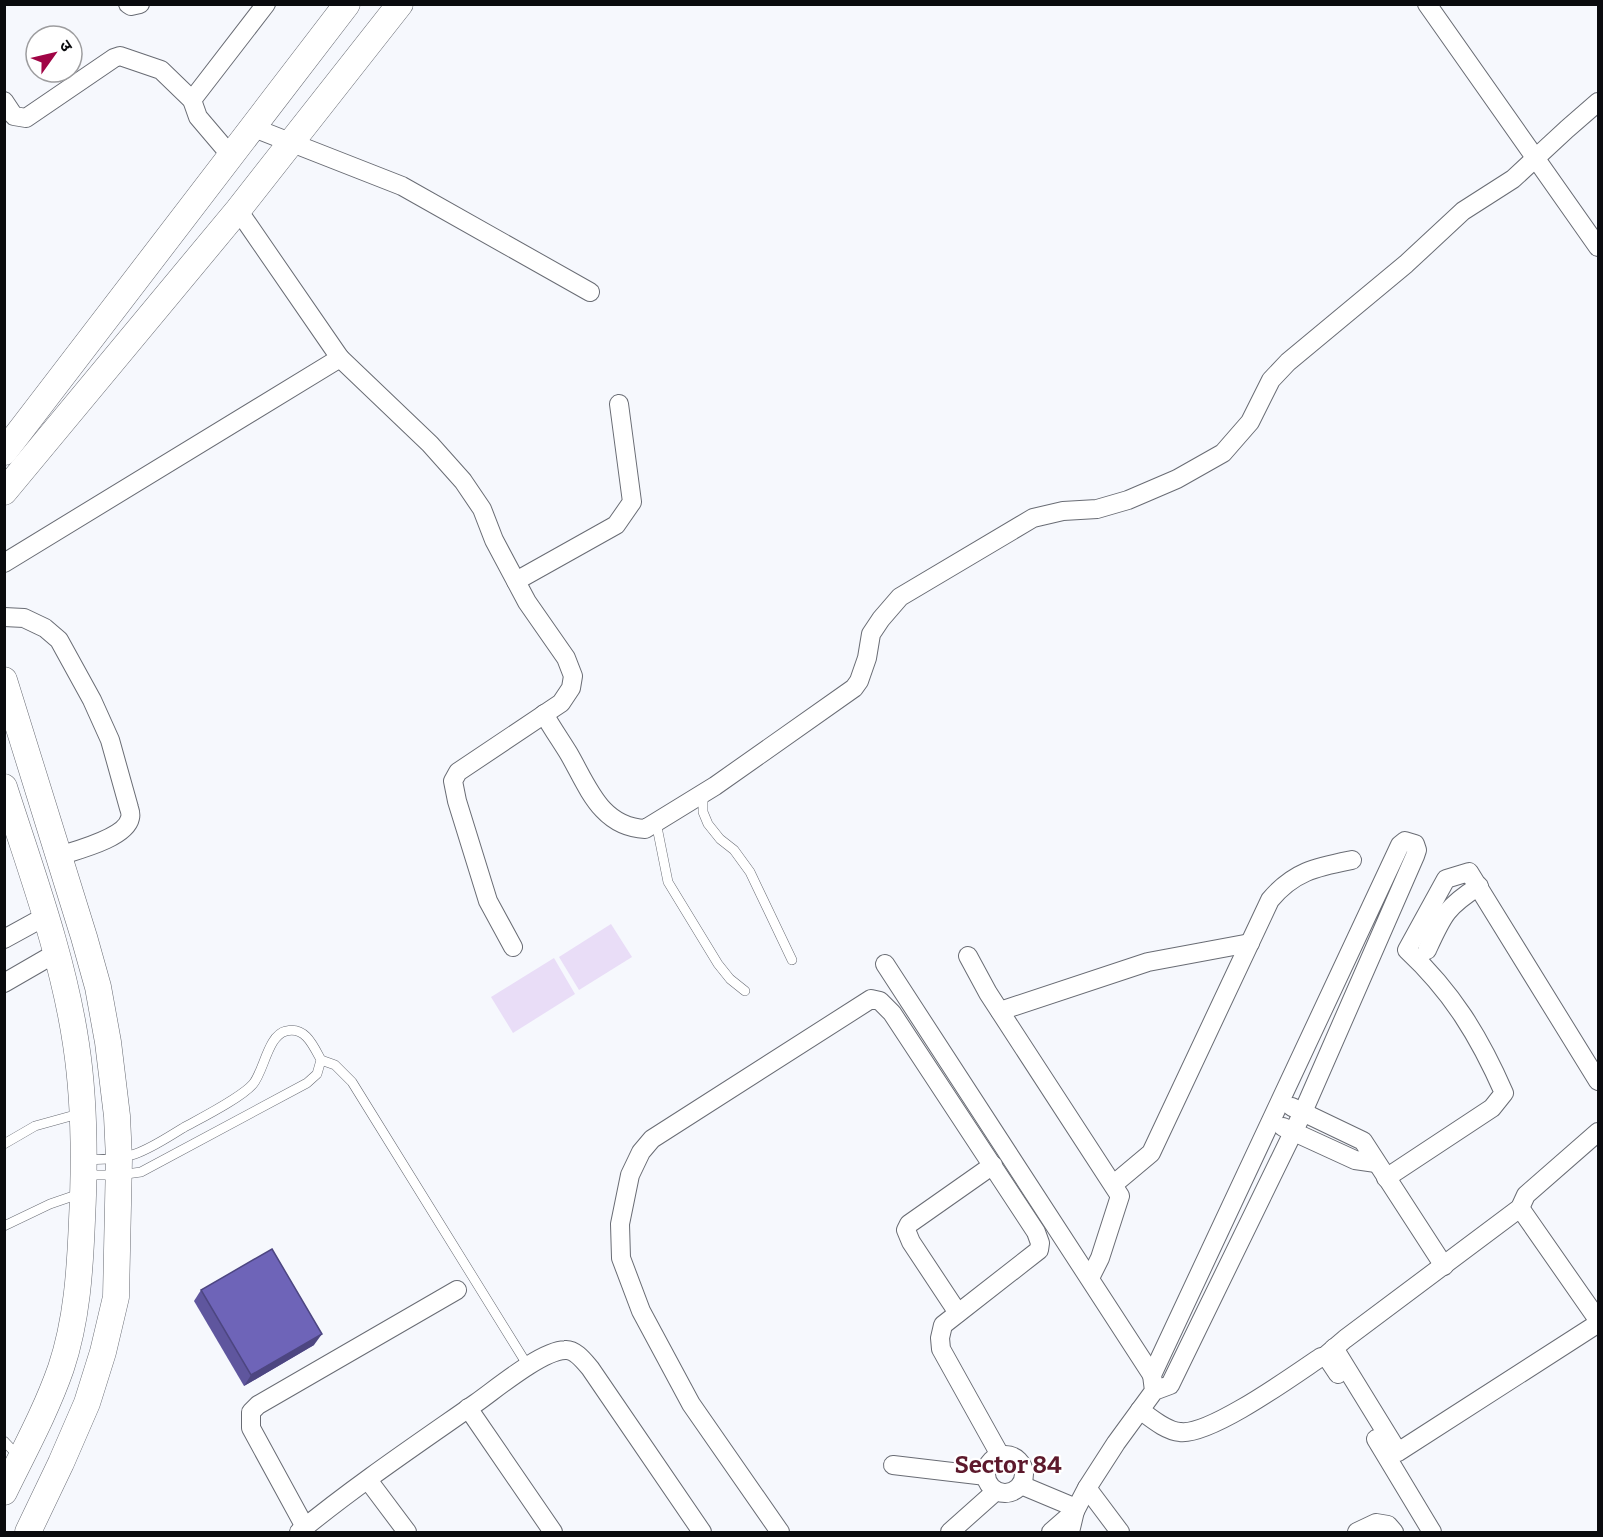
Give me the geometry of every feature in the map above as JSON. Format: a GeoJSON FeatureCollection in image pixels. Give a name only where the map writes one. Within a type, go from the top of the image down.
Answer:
{"type":"FeatureCollection","features":[{"type":"Feature","properties":{"kind":"street"},"geometry":{"type":"LineString","coordinates":[[128,4],[140,4]]}},
{"type":"Feature","properties":{"kind":"street"},"geometry":{"type":"LineString","coordinates":[[192,100],[266,4]]}},
{"type":"Feature","properties":{"kind":"street"},"geometry":{"type":"LineString","coordinates":[[4,492],[238,210],[400,4]]}},
{"type":"Feature","properties":{"kind":"street"},"geometry":{"type":"LineString","coordinates":[[1427,4],[1599,248]]}},
{"type":"Feature","properties":{"kind":"street"},"geometry":{"type":"LineString","coordinates":[[4,452],[254,128],[342,7]]}},
{"type":"Feature","properties":{"kind":"street"},"geometry":{"type":"LineString","coordinates":[[4,101],[14,116],[26,118],[120,56],[161,70],[192,100],[198,117],[232,156]]}},
{"type":"Feature","properties":{"kind":"street"},"geometry":{"type":"LineString","coordinates":[[544,714],[569,754],[585,786],[605,811],[618,823],[645,829],[703,793],[854,688],[859,681],[867,658],[872,634],[880,619],[900,597],[1033,518],[1063,511],[1097,509],[1128,500],[1177,479],[1223,453],[1250,422],[1270,380],[1288,362],[1406,264],[1463,211],[1513,179],[1599,102]]}},
{"type":"Feature","properties":{"kind":"street"},"geometry":{"type":"LineString","coordinates":[[254,128],[402,186],[590,292]]}},
{"type":"Feature","properties":{"kind":"street"},"geometry":{"type":"LineString","coordinates":[[238,210],[340,358],[430,444],[463,481],[482,509],[494,540],[527,602],[566,658],[573,676],[571,688],[561,703],[458,772],[453,781],[456,801],[488,901],[513,947]]}},
{"type":"Feature","properties":{"kind":"street"},"geometry":{"type":"LineString","coordinates":[[4,562],[340,358]]}},
{"type":"Feature","properties":{"kind":"street"},"geometry":{"type":"LineString","coordinates":[[516,581],[616,525],[632,502],[619,404]]}},
{"type":"Feature","properties":{"kind":"street"},"geometry":{"type":"LineString","coordinates":[[4,617],[24,618],[45,628],[59,640],[92,700],[110,740],[129,808],[130,818],[122,830],[109,838],[59,856]]}},
{"type":"Feature","properties":{"kind":"street"},"geometry":{"type":"LineString","coordinates":[[4,680],[98,987],[108,1042],[117,1116],[119,1167],[116,1297],[103,1352],[87,1403],[62,1463],[28,1533]]}},
{"type":"Feature","properties":{"kind":"street"},"geometry":{"type":"LineString","coordinates":[[4,786],[46,916],[76,1043],[83,1113],[85,1175],[81,1262],[68,1344],[60,1369],[13,1450],[4,1492]]}},
{"type":"Feature","properties":{"kind":"street"},"geometry":{"type":"LineString","coordinates":[[1070,1533],[1076,1510],[1087,1488],[1140,1410],[1153,1383],[1270,1122],[1400,845],[1405,841],[1415,844],[1417,850],[1415,856],[1303,1112],[1170,1385],[1153,1383]]}},
{"type":"Feature","properties":{"kind":"street"},"geometry":{"type":"LineString","coordinates":[[1114,1184],[1151,1153],[1270,900],[1282,885],[1311,869],[1352,860]]}},
{"type":"Feature","properties":{"kind":"street"},"geometry":{"type":"LineString","coordinates":[[1381,1171],[1492,1108],[1504,1093],[1474,1030],[1433,974],[1407,950],[1446,879],[1469,872],[1599,1081]]}},
{"type":"Feature","properties":{"kind":"street"},"geometry":{"type":"LineString","coordinates":[[1427,950],[1446,912],[1460,898],[1479,886]]}},
{"type":"Feature","properties":{"kind":"street"},"geometry":{"type":"LineString","coordinates":[[4,939],[46,916]]}},
{"type":"Feature","properties":{"kind":"street"},"geometry":{"type":"LineString","coordinates":[[1000,1011],[1148,962],[1250,943]]}},
{"type":"Feature","properties":{"kind":"street"},"geometry":{"type":"LineString","coordinates":[[4,983],[56,953]]}},
{"type":"Feature","properties":{"kind":"street"},"geometry":{"type":"LineString","coordinates":[[968,956],[1000,1011],[1114,1184],[1120,1197],[1100,1258],[1090,1278]]}},
{"type":"Feature","properties":{"kind":"street"},"geometry":{"type":"LineString","coordinates":[[885,964],[1090,1278],[1153,1383]]}},
{"type":"Feature","properties":{"kind":"street"},"geometry":{"type":"LineString","coordinates":[[780,1533],[691,1404],[641,1311],[621,1258],[620,1224],[630,1175],[641,1152],[652,1139],[871,999],[880,1001],[892,1012],[1036,1232],[1040,1243],[1039,1250],[943,1325],[940,1338],[941,1349],[1000,1455]]}},
{"type":"Feature","properties":{"kind":"street"},"geometry":{"type":"LineString","coordinates":[[1280,1101],[1363,1141],[1444,1266]]}},
{"type":"Feature","properties":{"kind":"street"},"geometry":{"type":"LineString","coordinates":[[1270,1122],[1381,1171]]}},
{"type":"Feature","properties":{"kind":"street"},"geometry":{"type":"LineString","coordinates":[[1140,1410],[1173,1431],[1188,1432],[1207,1426],[1246,1407],[1329,1352],[1520,1208],[1526,1195],[1599,1132]]}},
{"type":"Feature","properties":{"kind":"street"},"geometry":{"type":"LineString","coordinates":[[958,1313],[911,1242],[906,1230],[909,1224],[993,1165]]}},
{"type":"Feature","properties":{"kind":"street"},"geometry":{"type":"LineString","coordinates":[[1329,1352],[1398,1452],[1594,1326],[1597,1321],[1596,1317],[1520,1208]]}},
{"type":"Feature","properties":{"kind":"street"},"geometry":{"type":"LineString","coordinates":[[457,1290],[258,1405],[251,1412],[251,1428],[302,1530],[528,1366],[554,1352],[568,1349],[578,1355],[590,1368],[702,1533]]}},
{"type":"Feature","properties":{"kind":"street"},"geometry":{"type":"LineString","coordinates":[[1329,1352],[1333,1366],[1432,1533]]}},
{"type":"Feature","properties":{"kind":"street"},"geometry":{"type":"LineString","coordinates":[[468,1408],[553,1533]]}},
{"type":"Feature","properties":{"kind":"street"},"geometry":{"type":"LineString","coordinates":[[893,1464],[991,1484],[1005,1494],[1021,1485],[1024,1476],[1023,1467],[1018,1459],[1010,1455],[1000,1455],[992,1459],[987,1467],[991,1484]]}},
{"type":"Feature","properties":{"kind":"street"},"geometry":{"type":"LineString","coordinates":[[368,1480],[407,1533]]}},
{"type":"Feature","properties":{"kind":"street"},"geometry":{"type":"LineString","coordinates":[[950,1533],[991,1484]]}},
{"type":"Feature","properties":{"kind":"street"},"geometry":{"type":"LineString","coordinates":[[1021,1485],[1076,1510]]}},
{"type":"Feature","properties":{"kind":"street"},"geometry":{"type":"LineString","coordinates":[[1087,1488],[1113,1529]]}},
{"type":"Feature","properties":{"kind":"street"},"geometry":{"type":"LineString","coordinates":[[1051,1533],[1076,1510]]}},
{"type":"Feature","properties":{"kind":"street"},"geometry":{"type":"LineString","coordinates":[[1357,1533],[1376,1522],[1388,1525],[1394,1533]]}},
{"type":"Feature","properties":{"kind":"lane"},"geometry":{"type":"LineString","coordinates":[[703,793],[703,812],[708,824],[720,839],[734,850],[750,872],[792,960]]}},
{"type":"Feature","properties":{"kind":"lane"},"geometry":{"type":"LineString","coordinates":[[656,822],[668,882],[718,964],[730,980],[745,991]]}},
{"type":"Feature","properties":{"kind":"lane"},"geometry":{"type":"LineString","coordinates":[[4,1226],[51,1204],[85,1175],[119,1167],[135,1154],[212,1112],[251,1086],[257,1079],[279,1033],[298,1030],[306,1035],[321,1060],[335,1065],[352,1082],[528,1366]]}},
{"type":"Feature","properties":{"kind":"lane"},"geometry":{"type":"LineString","coordinates":[[85,1175],[119,1167],[141,1172],[308,1083],[317,1074],[321,1060]]}},
{"type":"Feature","properties":{"kind":"lane"},"geometry":{"type":"LineString","coordinates":[[4,1144],[34,1126],[83,1113]]}},
{"type":"Feature","properties":{"kind":"shaded area"},"geometry":{"type":"Polygon","coordinates":[[[611,924],[632,957],[579,990],[559,957],[611,924]]]}},
{"type":"Feature","properties":{"kind":"shaded area"},"geometry":{"type":"Polygon","coordinates":[[[554,958],[575,994],[513,1033],[491,997],[554,958]]]}},
{"type":"Feature","properties":{"kind":"building"},"geometry":{"type":"Polygon","coordinates":[[[272,1249],[322,1334],[251,1375],[201,1290],[272,1249]]]}},
{"type":"Feature","properties":{"kind":"district","name":"Sector 84"},"geometry":{"type":"Point","coordinates":[1008,1465]}}]}
